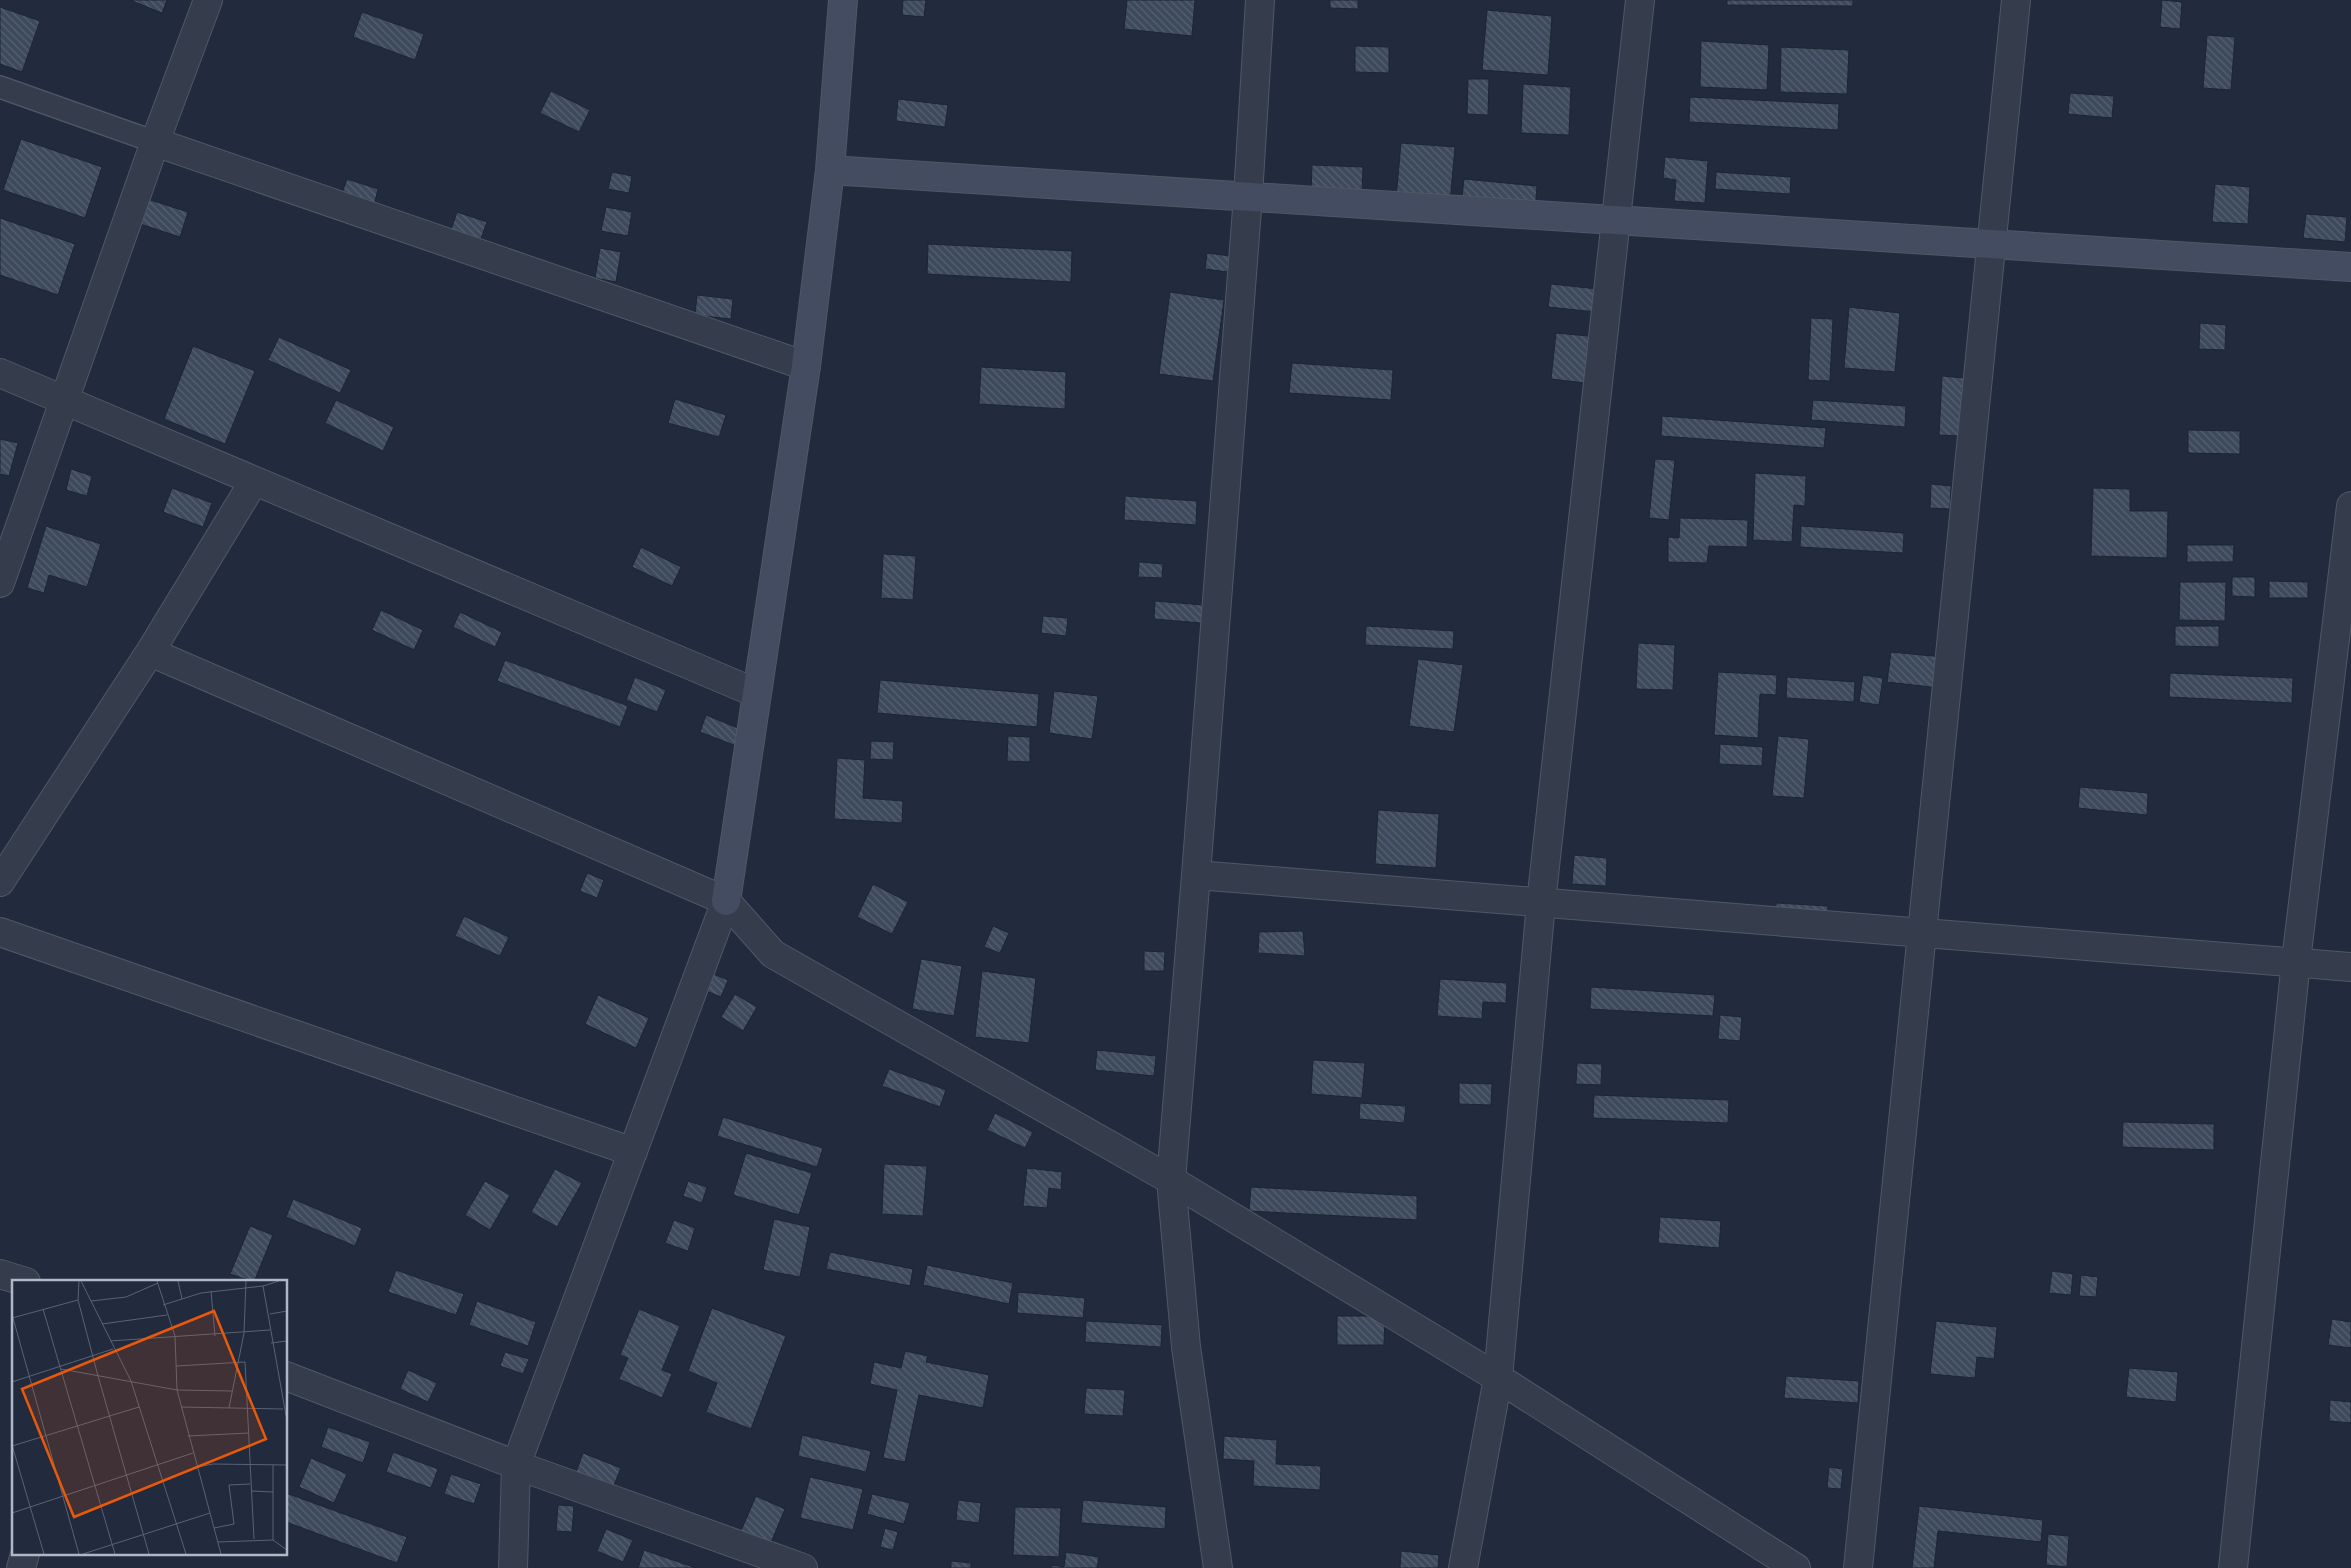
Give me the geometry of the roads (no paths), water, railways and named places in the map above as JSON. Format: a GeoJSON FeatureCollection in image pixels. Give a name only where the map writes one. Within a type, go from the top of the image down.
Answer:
{"type":"FeatureCollection","features":[{"type":"Feature","properties":{"kind":"street"},"geometry":{"type":"LineString","coordinates":[[0,583],[155,142],[208,0]]}},
{"type":"Feature","properties":{"kind":"street"},"geometry":{"type":"LineString","coordinates":[[1218,1568],[1186,1347],[1171,1180],[1248,196],[1260,0]]}},
{"type":"Feature","properties":{"kind":"street"},"geometry":{"type":"LineString","coordinates":[[1463,1568],[1498,1378],[1541,903],[1640,0]]}},
{"type":"Feature","properties":{"kind":"street"},"geometry":{"type":"LineString","coordinates":[[1858,1568],[2016,0]]}},
{"type":"Feature","properties":{"kind":"street"},"geometry":{"type":"LineString","coordinates":[[513,1568],[516,1465],[726,901],[806,366],[830,170],[838,1]]}},
{"type":"Feature","properties":{"kind":"street"},"geometry":{"type":"LineString","coordinates":[[155,142],[806,366]]}},
{"type":"Feature","properties":{"kind":"street"},"geometry":{"type":"LineString","coordinates":[[830,170],[2351,267]]}},
{"type":"Feature","properties":{"kind":"street"},"geometry":{"type":"LineString","coordinates":[[0,373],[756,694]]}},
{"type":"Feature","properties":{"kind":"street"},"geometry":{"type":"LineString","coordinates":[[0,882],[150,652],[254,481]]}},
{"type":"Feature","properties":{"kind":"street"},"geometry":{"type":"LineString","coordinates":[[2234,1568],[2296,961],[2351,506]]}},
{"type":"Feature","properties":{"kind":"street"},"geometry":{"type":"LineString","coordinates":[[150,652],[726,901],[773,954],[1171,1180],[1498,1378],[1796,1568]]}},
{"type":"Feature","properties":{"kind":"street"},"geometry":{"type":"LineString","coordinates":[[1196,875],[2296,961],[2351,967]]}},
{"type":"Feature","properties":{"kind":"street"},"geometry":{"type":"LineString","coordinates":[[0,932],[633,1152]]}},
{"type":"Feature","properties":{"kind":"street"},"geometry":{"type":"LineString","coordinates":[[0,1274],[20,1280]]}},
{"type":"Feature","properties":{"kind":"street"},"geometry":{"type":"LineString","coordinates":[[288,1377],[516,1465],[803,1568]]}},
{"type":"Feature","properties":{"kind":"street"},"geometry":{"type":"LineString","coordinates":[[21,1568],[25,1556]]}},
{"type":"Feature","properties":{"kind":"lane"},"geometry":{"type":"LineString","coordinates":[[0,87],[155,142]]}}]}
